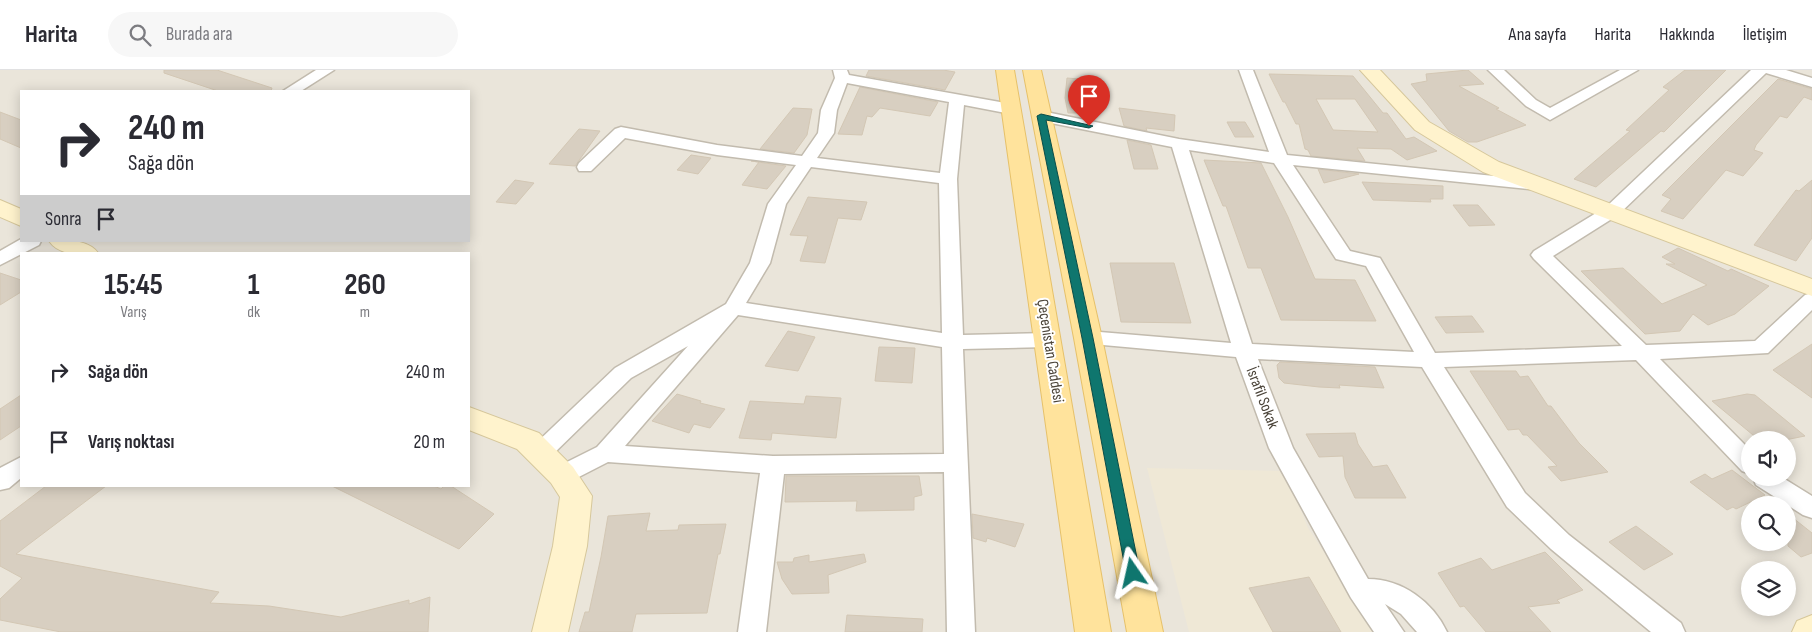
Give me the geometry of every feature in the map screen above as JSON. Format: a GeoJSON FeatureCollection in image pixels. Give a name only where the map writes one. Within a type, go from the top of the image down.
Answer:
{"type":"FeatureCollection","features":[{"type":"Feature","properties":{"kind":"main road","name":"Çeçenistan Caddesi"},"geometry":{"type":"LineString","coordinates":[[1005,70],[1093,632]]}},
{"type":"Feature","properties":{"kind":"main road"},"geometry":{"type":"LineString","coordinates":[[1032,70],[1088,338],[1145,632]]}},
{"type":"Feature","properties":{"kind":"street"},"geometry":{"type":"LineString","coordinates":[[293,90],[327,70]]}},
{"type":"Feature","properties":{"kind":"street"},"geometry":{"type":"LineString","coordinates":[[1246,70],[1280,159],[1343,256],[1373,262],[1429,360],[1516,500],[1560,542],[1671,632]]}},
{"type":"Feature","properties":{"kind":"street"},"geometry":{"type":"LineString","coordinates":[[1369,70],[1422,126],[1491,167],[1612,211],[1812,288]]}},
{"type":"Feature","properties":{"kind":"street"},"geometry":{"type":"LineString","coordinates":[[1494,70],[1532,103],[1550,115],[1631,70]]}},
{"type":"Feature","properties":{"kind":"street"},"geometry":{"type":"LineString","coordinates":[[1741,456],[1641,352],[1541,255],[1612,211],[1760,70]]}},
{"type":"Feature","properties":{"kind":"street"},"geometry":{"type":"LineString","coordinates":[[1771,70],[1812,83]]}},
{"type":"Feature","properties":{"kind":"street"},"geometry":{"type":"LineString","coordinates":[[562,475],[605,453],[733,308],[760,263],[777,204],[826,133],[829,110],[841,74],[1011,109]]}},
{"type":"Feature","properties":{"kind":"street"},"geometry":{"type":"LineString","coordinates":[[957,99],[948,179],[961,632]]}},
{"type":"Feature","properties":{"kind":"street"},"geometry":{"type":"LineString","coordinates":[[1041,116],[1179,144],[1280,159],[1544,186]]}},
{"type":"Feature","properties":{"kind":"street"},"geometry":{"type":"LineString","coordinates":[[585,167],[621,132],[717,150],[948,179]]}},
{"type":"Feature","properties":{"kind":"street","name":"İsrafil Sokak"},"geometry":{"type":"LineString","coordinates":[[1179,144],[1244,351],[1281,448],[1360,590],[1390,632]]}},
{"type":"Feature","properties":{"kind":"street"},"geometry":{"type":"LineString","coordinates":[[0,207],[20,218]]}},
{"type":"Feature","properties":{"kind":"street"},"geometry":{"type":"LineString","coordinates":[[0,259],[30,242]]}},
{"type":"Feature","properties":{"kind":"street"},"geometry":{"type":"LineString","coordinates":[[63,242],[83,252]]}},
{"type":"Feature","properties":{"kind":"street"},"geometry":{"type":"LineString","coordinates":[[1088,338],[1244,351],[1429,360],[1761,348],[1812,299]]}},
{"type":"Feature","properties":{"kind":"street"},"geometry":{"type":"LineString","coordinates":[[540,453],[623,373],[667,349],[733,308],[954,342],[1048,340]]}},
{"type":"Feature","properties":{"kind":"street"},"geometry":{"type":"LineString","coordinates":[[470,418],[528,441],[562,475],[576,496],[570,546],[550,632]]}},
{"type":"Feature","properties":{"kind":"street"},"geometry":{"type":"LineString","coordinates":[[605,453],[773,464],[956,463]]}},
{"type":"Feature","properties":{"kind":"street"},"geometry":{"type":"LineString","coordinates":[[752,632],[773,464]]}},
{"type":"Feature","properties":{"kind":"street"},"geometry":{"type":"LineString","coordinates":[[0,481],[20,467]]}},
{"type":"Feature","properties":{"kind":"street"},"geometry":{"type":"LineString","coordinates":[[1778,486],[1812,508]]}},
{"type":"Feature","properties":{"kind":"street"},"geometry":{"type":"LineString","coordinates":[[1360,590],[1378,590],[1397,596],[1415,609],[1433,632]]}},
{"type":"Feature","properties":{"kind":"shaded area"},"geometry":{"type":"Polygon","coordinates":[[[0,70],[1812,70],[1812,632],[0,632],[0,70]]]}},
{"type":"Feature","properties":{"kind":"shaded area"},"geometry":{"type":"Polygon","coordinates":[[[1147,468],[1285,471],[1308,528],[1377,632],[1189,632],[1147,468]]]}},
{"type":"Feature","properties":{"kind":"building"},"geometry":{"type":"Polygon","coordinates":[[[164,70],[217,70],[272,88],[271,90],[215,90],[164,73],[164,70]]]}},
{"type":"Feature","properties":{"kind":"building"},"geometry":{"type":"Polygon","coordinates":[[[869,70],[943,70],[955,72],[945,90],[866,76],[869,70]]]}},
{"type":"Feature","properties":{"kind":"building"},"geometry":{"type":"Polygon","coordinates":[[[1468,70],[1484,84],[1459,86],[1526,125],[1477,142],[1468,142],[1449,131],[1411,84],[1427,81],[1426,74],[1468,70]]]}},
{"type":"Feature","properties":{"kind":"building"},"geometry":{"type":"Polygon","coordinates":[[[1685,70],[1726,70],[1664,132],[1661,131],[1596,187],[1574,179],[1630,131],[1626,130],[1669,90],[1663,87],[1685,70]]]}},
{"type":"Feature","properties":{"kind":"building"},"geometry":{"type":"Polygon","coordinates":[[[1269,74],[1353,76],[1383,113],[1387,113],[1406,139],[1414,137],[1437,151],[1407,160],[1391,149],[1357,148],[1365,161],[1311,156],[1308,150],[1305,149],[1299,124],[1296,124],[1285,102],[1283,102],[1269,74]],[[1316,99],[1333,130],[1378,132],[1355,99],[1316,99]]]}},
{"type":"Feature","properties":{"kind":"building"},"geometry":{"type":"Polygon","coordinates":[[[1067,78],[1103,81],[1101,113],[1068,113],[1065,98],[1067,78]]]}},
{"type":"Feature","properties":{"kind":"building"},"geometry":{"type":"Polygon","coordinates":[[[1778,79],[1812,89],[1812,100],[1804,97],[1787,118],[1780,116],[1756,145],[1754,150],[1763,153],[1743,176],[1726,170],[1683,219],[1661,211],[1671,199],[1662,195],[1778,79]]]}},
{"type":"Feature","properties":{"kind":"building"},"geometry":{"type":"Polygon","coordinates":[[[860,87],[938,102],[930,116],[880,108],[872,117],[867,116],[862,135],[838,134],[860,87]]]}},
{"type":"Feature","properties":{"kind":"building"},"geometry":{"type":"Polygon","coordinates":[[[793,108],[812,109],[807,135],[794,153],[760,149],[793,108]]]}},
{"type":"Feature","properties":{"kind":"building"},"geometry":{"type":"Polygon","coordinates":[[[1119,108],[1175,115],[1174,131],[1146,128],[1147,131],[1124,126],[1119,108]]]}},
{"type":"Feature","properties":{"kind":"building"},"geometry":{"type":"Polygon","coordinates":[[[0,112],[20,120],[20,148],[0,139],[0,112]]]}},
{"type":"Feature","properties":{"kind":"building"},"geometry":{"type":"Polygon","coordinates":[[[1227,122],[1245,122],[1254,137],[1235,137],[1227,122]]]}},
{"type":"Feature","properties":{"kind":"building"},"geometry":{"type":"Polygon","coordinates":[[[579,129],[600,131],[575,166],[549,164],[579,129]]]}},
{"type":"Feature","properties":{"kind":"building"},"geometry":{"type":"Polygon","coordinates":[[[1127,140],[1151,145],[1158,169],[1134,169],[1127,140]]]}},
{"type":"Feature","properties":{"kind":"building"},"geometry":{"type":"Polygon","coordinates":[[[691,155],[711,158],[698,174],[677,170],[691,155]]]}},
{"type":"Feature","properties":{"kind":"building"},"geometry":{"type":"Polygon","coordinates":[[[1204,160],[1261,163],[1288,217],[1315,279],[1355,280],[1376,321],[1281,320],[1261,268],[1248,268],[1226,206],[1223,206],[1204,160]]]}},
{"type":"Feature","properties":{"kind":"building"},"geometry":{"type":"Polygon","coordinates":[[[759,162],[786,166],[767,189],[742,185],[759,162]]]}},
{"type":"Feature","properties":{"kind":"building"},"geometry":{"type":"Polygon","coordinates":[[[1318,169],[1359,174],[1324,183],[1318,169]]]}},
{"type":"Feature","properties":{"kind":"building"},"geometry":{"type":"Polygon","coordinates":[[[515,180],[534,183],[516,204],[496,202],[515,180]]]}},
{"type":"Feature","properties":{"kind":"building"},"geometry":{"type":"Polygon","coordinates":[[[1812,180],[1812,238],[1796,261],[1754,245],[1796,190],[1799,191],[1812,180]]]}},
{"type":"Feature","properties":{"kind":"building"},"geometry":{"type":"Polygon","coordinates":[[[1362,182],[1443,186],[1443,199],[1430,199],[1431,202],[1373,200],[1362,182]]]}},
{"type":"Feature","properties":{"kind":"building"},"geometry":{"type":"Polygon","coordinates":[[[808,197],[867,202],[861,220],[838,218],[825,263],[800,261],[808,236],[790,235],[808,197]]]}},
{"type":"Feature","properties":{"kind":"building"},"geometry":{"type":"Polygon","coordinates":[[[1453,205],[1478,205],[1495,225],[1469,226],[1453,205]]]}},
{"type":"Feature","properties":{"kind":"building"},"geometry":{"type":"Polygon","coordinates":[[[1678,248],[1728,271],[1731,269],[1769,286],[1735,314],[1708,325],[1693,314],[1680,331],[1645,334],[1581,271],[1623,268],[1662,304],[1707,285],[1666,264],[1675,264],[1662,257],[1678,248]]]}},
{"type":"Feature","properties":{"kind":"building"},"geometry":{"type":"Polygon","coordinates":[[[1110,263],[1174,263],[1191,323],[1121,322],[1110,263]]]}},
{"type":"Feature","properties":{"kind":"building"},"geometry":{"type":"Polygon","coordinates":[[[0,273],[20,280],[20,293],[0,305],[0,273]]]}},
{"type":"Feature","properties":{"kind":"building"},"geometry":{"type":"Polygon","coordinates":[[[1472,316],[1484,332],[1446,333],[1435,317],[1472,316]]]}},
{"type":"Feature","properties":{"kind":"building"},"geometry":{"type":"Polygon","coordinates":[[[788,331],[815,337],[798,371],[765,366],[788,331]]]}},
{"type":"Feature","properties":{"kind":"building"},"geometry":{"type":"Polygon","coordinates":[[[1812,344],[1812,398],[1773,370],[1812,344]]]}},
{"type":"Feature","properties":{"kind":"building"},"geometry":{"type":"Polygon","coordinates":[[[879,347],[915,348],[912,383],[875,381],[879,347]]]}},
{"type":"Feature","properties":{"kind":"building"},"geometry":{"type":"Polygon","coordinates":[[[1280,362],[1375,367],[1384,388],[1339,385],[1340,388],[1319,387],[1284,383],[1279,378],[1277,365],[1280,362]]]}},
{"type":"Feature","properties":{"kind":"building"},"geometry":{"type":"Polygon","coordinates":[[[1470,371],[1516,371],[1520,377],[1528,376],[1548,406],[1551,406],[1579,443],[1608,472],[1561,481],[1548,467],[1557,466],[1527,435],[1523,435],[1519,429],[1508,430],[1470,371]]]}},
{"type":"Feature","properties":{"kind":"building"},"geometry":{"type":"Polygon","coordinates":[[[677,394],[701,401],[700,403],[725,409],[710,428],[694,424],[689,433],[652,421],[677,394]]]}},
{"type":"Feature","properties":{"kind":"building"},"geometry":{"type":"Polygon","coordinates":[[[1747,394],[1755,395],[1805,436],[1796,438],[1796,431],[1748,431],[1712,401],[1747,394]]]}},
{"type":"Feature","properties":{"kind":"building"},"geometry":{"type":"Polygon","coordinates":[[[20,396],[20,427],[0,440],[0,409],[20,396]]]}},
{"type":"Feature","properties":{"kind":"building"},"geometry":{"type":"Polygon","coordinates":[[[806,396],[841,398],[836,438],[772,433],[771,440],[739,438],[750,401],[804,404],[806,396]]]}},
{"type":"Feature","properties":{"kind":"building"},"geometry":{"type":"Polygon","coordinates":[[[1355,433],[1358,444],[1373,467],[1387,465],[1406,498],[1355,498],[1345,477],[1343,456],[1319,457],[1306,434],[1355,433]]]}},
{"type":"Feature","properties":{"kind":"building"},"geometry":{"type":"Polygon","coordinates":[[[1732,470],[1741,477],[1741,486],[1753,486],[1765,495],[1741,496],[1741,507],[1727,510],[1690,482],[1705,474],[1712,479],[1732,470]]]}},
{"type":"Feature","properties":{"kind":"building"},"geometry":{"type":"Polygon","coordinates":[[[786,476],[919,476],[922,495],[914,497],[914,510],[856,511],[857,501],[785,502],[786,476]]]}},
{"type":"Feature","properties":{"kind":"building"},"geometry":{"type":"Polygon","coordinates":[[[45,487],[105,487],[16,554],[219,592],[210,603],[269,606],[341,617],[409,600],[409,604],[430,597],[428,632],[61,632],[0,620],[0,599],[22,578],[0,566],[0,521],[45,487]]]}},
{"type":"Feature","properties":{"kind":"building"},"geometry":{"type":"Polygon","coordinates":[[[334,487],[436,487],[441,489],[443,487],[453,487],[494,514],[459,549],[334,487]]]}},
{"type":"Feature","properties":{"kind":"building"},"geometry":{"type":"Polygon","coordinates":[[[650,513],[646,531],[678,530],[679,525],[726,524],[720,554],[718,554],[707,613],[636,614],[632,632],[579,632],[585,612],[589,612],[608,516],[650,513]]]}},
{"type":"Feature","properties":{"kind":"building"},"geometry":{"type":"Polygon","coordinates":[[[972,514],[1024,524],[1015,547],[987,538],[986,542],[973,538],[972,514]]]}},
{"type":"Feature","properties":{"kind":"building"},"geometry":{"type":"Polygon","coordinates":[[[1796,520],[1812,533],[1812,553],[1801,557],[1794,551],[1796,551],[1796,520]]]}},
{"type":"Feature","properties":{"kind":"building"},"geometry":{"type":"Polygon","coordinates":[[[1636,526],[1673,554],[1644,570],[1609,542],[1636,526]]]}},
{"type":"Feature","properties":{"kind":"building"},"geometry":{"type":"Polygon","coordinates":[[[1545,552],[1583,590],[1557,600],[1560,603],[1528,607],[1551,632],[1486,632],[1464,606],[1460,607],[1438,573],[1481,558],[1492,570],[1545,552]]]}},
{"type":"Feature","properties":{"kind":"building"},"geometry":{"type":"Polygon","coordinates":[[[864,554],[866,562],[828,575],[829,593],[792,594],[782,579],[777,562],[793,562],[794,558],[809,555],[809,562],[864,554]]]}},
{"type":"Feature","properties":{"kind":"building"},"geometry":{"type":"Polygon","coordinates":[[[1309,577],[1341,632],[1273,632],[1249,588],[1309,577]]]}},
{"type":"Feature","properties":{"kind":"building"},"geometry":{"type":"Polygon","coordinates":[[[847,615],[923,619],[922,632],[845,632],[847,615]]]}},
{"type":"Feature","properties":{"kind":"route"},"geometry":{"type":"LineString","coordinates":[[1089,126],[1041,116],[1088,338],[1133,573]]}}]}
